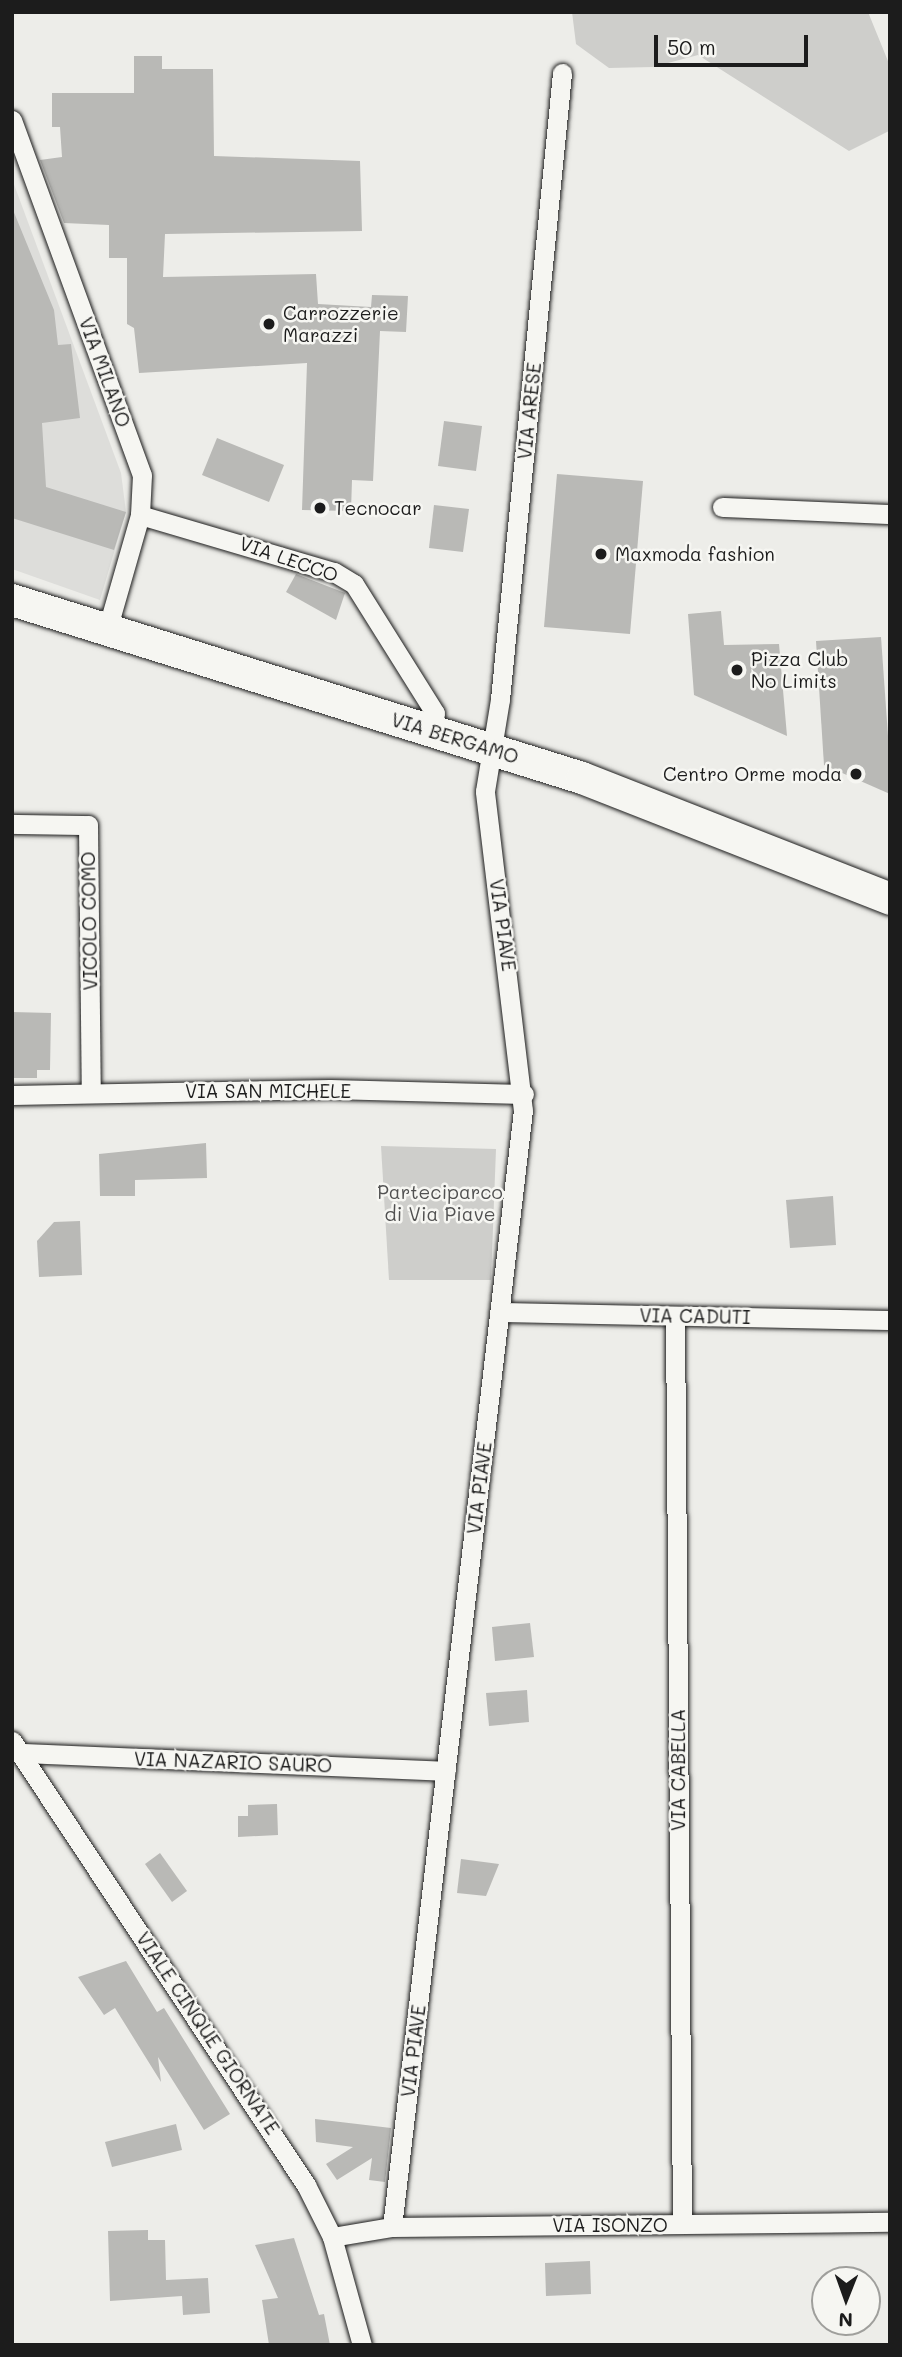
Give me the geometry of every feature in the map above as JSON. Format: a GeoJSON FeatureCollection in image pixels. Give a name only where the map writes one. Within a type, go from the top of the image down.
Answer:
{"type":"FeatureCollection","features":[{"type":"Feature","properties":{"kind":"main road","name":"VIA BERGAMO"},"geometry":{"type":"LineString","coordinates":[[12,600],[490,749],[738,834],[890,899]]}},
{"type":"Feature","properties":{"kind":"street","name":"VIA ARESE"},"geometry":{"type":"LineString","coordinates":[[490,749],[500,699],[562,73]]}},
{"type":"Feature","properties":{"kind":"street","name":"VIA MILANO"},"geometry":{"type":"LineString","coordinates":[[12,120],[142,475],[140,515],[107,630]]}},
{"type":"Feature","properties":{"kind":"street"},"geometry":{"type":"LineString","coordinates":[[722,507],[890,514]]}},
{"type":"Feature","properties":{"kind":"street","name":"VIA LECCO"},"geometry":{"type":"LineString","coordinates":[[140,515],[334,572],[354,584],[435,713],[432,731]]}},
{"type":"Feature","properties":{"kind":"street","name":"VIA PIAVE"},"geometry":{"type":"LineString","coordinates":[[393,2227],[524,1094],[485,791],[490,749]]}},
{"type":"Feature","properties":{"kind":"street","name":"VICOLO COMO"},"geometry":{"type":"LineString","coordinates":[[12,824],[88,825],[91,1092]]}},
{"type":"Feature","properties":{"kind":"street","name":"VIA SAN MICHELE"},"geometry":{"type":"LineString","coordinates":[[12,1096],[91,1092],[524,1094]]}},
{"type":"Feature","properties":{"kind":"street","name":"VIA CADUTI"},"geometry":{"type":"LineString","coordinates":[[500,1312],[890,1320]]}},
{"type":"Feature","properties":{"kind":"street","name":"VIA CABELLA"},"geometry":{"type":"LineString","coordinates":[[675,1316],[682,2224]]}},
{"type":"Feature","properties":{"kind":"street","name":"VIA NAZARIO SAURO"},"geometry":{"type":"LineString","coordinates":[[16,1747],[446,1771]]}},
{"type":"Feature","properties":{"kind":"street","name":"VIALE CINQUE GIORNATE"},"geometry":{"type":"LineString","coordinates":[[16,1747],[274,2132],[332,2237],[362,2345]]}},
{"type":"Feature","properties":{"kind":"street","name":"VIA ISONZO"},"geometry":{"type":"LineString","coordinates":[[332,2237],[393,2227],[890,2222]]}},
{"type":"Feature","properties":{"kind":"shaded area"},"geometry":{"type":"Polygon","coordinates":[[[12,179],[121,473],[126,512],[100,600],[12,569],[12,179]]]}},
{"type":"Feature","properties":{"kind":"green space"},"geometry":{"type":"Polygon","coordinates":[[[572,12],[868,12],[890,66],[889,131],[849,151],[698,55],[653,67],[609,68],[576,44],[572,12]]]}},
{"type":"Feature","properties":{"kind":"green space","name":"Parteciparco di Via Piave"},"geometry":{"type":"Polygon","coordinates":[[[381,1146],[496,1149],[491,1280],[389,1280],[381,1146]]]}},
{"type":"Feature","properties":{"kind":"building"},"geometry":{"type":"Polygon","coordinates":[[[134,56],[162,56],[162,69],[213,69],[214,156],[360,161],[362,231],[165,234],[163,277],[316,274],[318,304],[371,307],[372,295],[408,296],[406,332],[380,331],[373,481],[352,480],[351,511],[302,510],[307,363],[139,373],[134,328],[127,324],[127,258],[109,258],[109,225],[64,223],[40,160],[62,157],[60,127],[52,127],[52,93],[134,93],[134,56]]]}},
{"type":"Feature","properties":{"kind":"building"},"geometry":{"type":"Polygon","coordinates":[[[13,210],[54,310],[58,345],[71,344],[80,418],[42,423],[46,487],[126,512],[114,550],[12,518],[13,210]]]}},
{"type":"Feature","properties":{"kind":"building"},"geometry":{"type":"Polygon","coordinates":[[[444,421],[482,426],[476,471],[438,466],[444,421]]]}},
{"type":"Feature","properties":{"kind":"building"},"geometry":{"type":"Polygon","coordinates":[[[217,438],[284,465],[269,502],[202,475],[217,438]]]}},
{"type":"Feature","properties":{"kind":"building"},"geometry":{"type":"Polygon","coordinates":[[[557,474],[643,481],[630,634],[544,627],[557,474]]]}},
{"type":"Feature","properties":{"kind":"building"},"geometry":{"type":"Polygon","coordinates":[[[434,505],[469,509],[463,552],[429,548],[434,505]]]}},
{"type":"Feature","properties":{"kind":"building"},"geometry":{"type":"Polygon","coordinates":[[[296,574],[345,593],[336,620],[286,592],[296,574]]]}},
{"type":"Feature","properties":{"kind":"building","name":"Pizza Club No Limits"},"geometry":{"type":"Polygon","coordinates":[[[721,611],[724,645],[779,644],[787,736],[694,695],[688,614],[721,611]]]}},
{"type":"Feature","properties":{"kind":"building"},"geometry":{"type":"Polygon","coordinates":[[[881,637],[890,794],[824,765],[816,641],[881,637]]]}},
{"type":"Feature","properties":{"kind":"building"},"geometry":{"type":"Polygon","coordinates":[[[12,1012],[51,1013],[50,1070],[37,1070],[37,1078],[12,1078],[12,1012]]]}},
{"type":"Feature","properties":{"kind":"building"},"geometry":{"type":"Polygon","coordinates":[[[206,1143],[207,1178],[135,1180],[135,1196],[100,1196],[99,1154],[206,1143]]]}},
{"type":"Feature","properties":{"kind":"building"},"geometry":{"type":"Polygon","coordinates":[[[833,1196],[836,1245],[790,1248],[786,1200],[833,1196]]]}},
{"type":"Feature","properties":{"kind":"building"},"geometry":{"type":"Polygon","coordinates":[[[80,1221],[82,1275],[39,1277],[37,1241],[54,1222],[80,1221]]]}},
{"type":"Feature","properties":{"kind":"building"},"geometry":{"type":"Polygon","coordinates":[[[530,1623],[534,1657],[495,1661],[492,1627],[530,1623]]]}},
{"type":"Feature","properties":{"kind":"building"},"geometry":{"type":"Polygon","coordinates":[[[527,1690],[529,1722],[489,1726],[486,1693],[527,1690]]]}},
{"type":"Feature","properties":{"kind":"building"},"geometry":{"type":"Polygon","coordinates":[[[277,1804],[278,1835],[238,1837],[238,1816],[248,1816],[248,1805],[277,1804]]]}},
{"type":"Feature","properties":{"kind":"building"},"geometry":{"type":"Polygon","coordinates":[[[160,1853],[187,1891],[172,1902],[145,1864],[160,1853]]]}},
{"type":"Feature","properties":{"kind":"building"},"geometry":{"type":"Polygon","coordinates":[[[461,1859],[499,1864],[486,1896],[457,1893],[461,1859]]]}},
{"type":"Feature","properties":{"kind":"building"},"geometry":{"type":"Polygon","coordinates":[[[126,1961],[157,2012],[164,2008],[230,2114],[204,2130],[158,2057],[161,2082],[115,2008],[104,2015],[78,1977],[126,1961]]]}},
{"type":"Feature","properties":{"kind":"building"},"geometry":{"type":"Polygon","coordinates":[[[315,2119],[391,2128],[385,2182],[369,2180],[372,2158],[337,2180],[326,2164],[353,2147],[316,2142],[315,2119]]]}},
{"type":"Feature","properties":{"kind":"building"},"geometry":{"type":"Polygon","coordinates":[[[176,2124],[182,2150],[112,2167],[105,2142],[176,2124]]]}},
{"type":"Feature","properties":{"kind":"building"},"geometry":{"type":"Polygon","coordinates":[[[148,2230],[148,2240],[165,2240],[166,2280],[208,2278],[210,2313],[183,2315],[182,2296],[110,2301],[108,2231],[148,2230]]]}},
{"type":"Feature","properties":{"kind":"building"},"geometry":{"type":"Polygon","coordinates":[[[294,2238],[319,2315],[324,2314],[330,2345],[269,2345],[262,2300],[278,2298],[255,2245],[294,2238]]]}},
{"type":"Feature","properties":{"kind":"building"},"geometry":{"type":"Polygon","coordinates":[[[590,2261],[591,2294],[546,2296],[545,2263],[590,2261]]]}},
{"type":"Feature","properties":{"kind":"place","name":"Carrozzerie Marazzi"},"geometry":{"type":"Point","coordinates":[269,324]}},
{"type":"Feature","properties":{"kind":"place","name":"Tecnocar"},"geometry":{"type":"Point","coordinates":[320,508]}},
{"type":"Feature","properties":{"kind":"place","name":"Maxmoda fashion"},"geometry":{"type":"Point","coordinates":[601,554]}},
{"type":"Feature","properties":{"kind":"place","name":"Pizza Club No Limits"},"geometry":{"type":"Point","coordinates":[737,670]}},
{"type":"Feature","properties":{"kind":"place","name":"Centro Orme moda"},"geometry":{"type":"Point","coordinates":[856,774]}}]}
